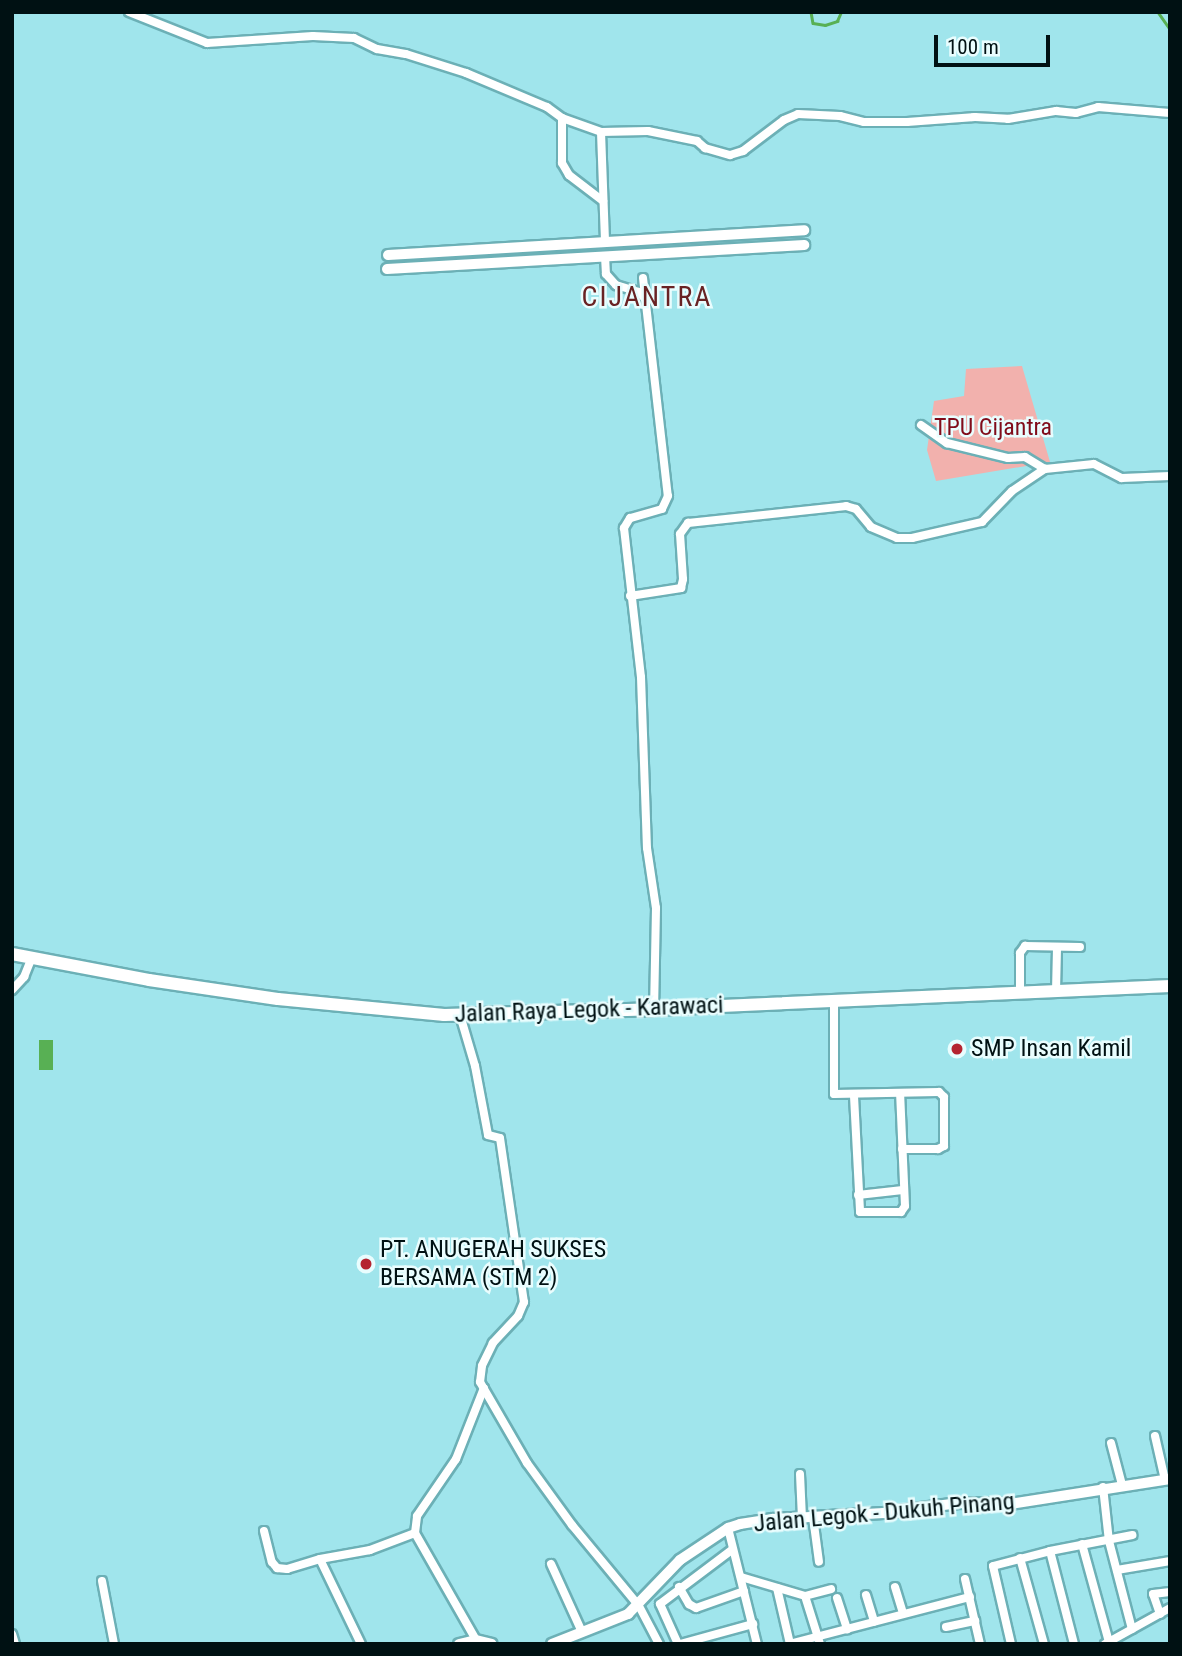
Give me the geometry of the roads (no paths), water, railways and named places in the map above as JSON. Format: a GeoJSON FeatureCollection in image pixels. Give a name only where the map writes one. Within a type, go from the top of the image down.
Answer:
{"type":"FeatureCollection","features":[{"type":"Feature","properties":{"kind":"main road","name":"Jalan Raya Legok - Karawaci"},"geometry":{"type":"LineString","coordinates":[[12,954],[149,980],[278,999],[460,1015],[834,1002],[1170,986]]}},
{"type":"Feature","properties":{"kind":"street"},"geometry":{"type":"LineString","coordinates":[[129,12],[207,43],[313,36],[354,38],[377,49],[406,54],[466,73],[547,107],[562,118],[601,132],[648,131],[697,141],[705,148],[730,155],[737,154],[784,120],[798,114],[840,116],[864,122],[897,122],[975,117],[1008,119],[1098,107],[1170,113]]}},
{"type":"Feature","properties":{"kind":"street"},"geometry":{"type":"LineString","coordinates":[[562,118],[562,163],[569,175],[603,201]]}},
{"type":"Feature","properties":{"kind":"street"},"geometry":{"type":"LineString","coordinates":[[601,132],[605,242]]}},
{"type":"Feature","properties":{"kind":"street"},"geometry":{"type":"LineString","coordinates":[[388,255],[804,230]]}},
{"type":"Feature","properties":{"kind":"street"},"geometry":{"type":"LineString","coordinates":[[696,237],[697,251]]}},
{"type":"Feature","properties":{"kind":"street"},"geometry":{"type":"LineString","coordinates":[[387,269],[804,245]]}},
{"type":"Feature","properties":{"kind":"street"},"geometry":{"type":"LineString","coordinates":[[548,246],[548,260]]}},
{"type":"Feature","properties":{"kind":"street"},"geometry":{"type":"LineString","coordinates":[[605,256],[606,274],[616,285],[639,292],[646,300]]}},
{"type":"Feature","properties":{"kind":"street"},"geometry":{"type":"LineString","coordinates":[[643,278],[668,496],[667,503],[659,510],[639,514],[625,523],[630,596],[641,677],[647,848],[656,908],[654,1009]]}},
{"type":"Feature","properties":{"kind":"street"},"geometry":{"type":"LineString","coordinates":[[921,425],[947,443],[1008,458],[1025,457],[1045,469]]}},
{"type":"Feature","properties":{"kind":"street"},"geometry":{"type":"LineString","coordinates":[[630,596],[681,588],[684,579],[680,534],[688,523],[846,506],[856,509],[871,527],[897,538],[912,538],[982,522],[1012,491],[1045,469],[1094,464],[1122,478],[1170,476]]}},
{"type":"Feature","properties":{"kind":"street"},"geometry":{"type":"LineString","coordinates":[[1020,993],[1021,949],[1028,945],[1080,947]]}},
{"type":"Feature","properties":{"kind":"street"},"geometry":{"type":"LineString","coordinates":[[1056,992],[1057,947]]}},
{"type":"Feature","properties":{"kind":"street"},"geometry":{"type":"LineString","coordinates":[[12,990],[24,977],[32,957]]}},
{"type":"Feature","properties":{"kind":"street"},"geometry":{"type":"LineString","coordinates":[[834,1002],[833,1090],[838,1095],[939,1092],[944,1097],[944,1146],[938,1149],[902,1149]]}},
{"type":"Feature","properties":{"kind":"street"},"geometry":{"type":"LineString","coordinates":[[460,1015],[475,1066],[488,1135],[500,1138],[524,1302],[518,1316],[493,1343],[479,1378],[527,1463],[572,1525],[639,1606],[659,1644]]}},
{"type":"Feature","properties":{"kind":"street"},"geometry":{"type":"LineString","coordinates":[[854,1096],[861,1213],[901,1212],[905,1206],[900,1093]]}},
{"type":"Feature","properties":{"kind":"street"},"geometry":{"type":"LineString","coordinates":[[858,1195],[903,1191]]}},
{"type":"Feature","properties":{"kind":"street"},"geometry":{"type":"LineString","coordinates":[[476,1640],[415,1533],[417,1516],[456,1459],[484,1388]]}},
{"type":"Feature","properties":{"kind":"street"},"geometry":{"type":"LineString","coordinates":[[1154,1436],[1168,1479]]}},
{"type":"Feature","properties":{"kind":"street"},"geometry":{"type":"LineString","coordinates":[[1111,1443],[1122,1485]]}},
{"type":"Feature","properties":{"kind":"street"},"geometry":{"type":"LineString","coordinates":[[800,1474],[802,1518]]}},
{"type":"Feature","properties":{"kind":"street","name":"Jalan Legok - Dukuh Pinang"},"geometry":{"type":"LineString","coordinates":[[552,1644],[616,1620],[639,1606],[670,1568],[728,1528],[755,1521],[884,1513],[958,1503],[1010,1504],[1103,1487],[1168,1479]]}},
{"type":"Feature","properties":{"kind":"street"},"geometry":{"type":"LineString","coordinates":[[1103,1487],[1109,1541],[1132,1629]]}},
{"type":"Feature","properties":{"kind":"street"},"geometry":{"type":"LineString","coordinates":[[813,1517],[819,1562]]}},
{"type":"Feature","properties":{"kind":"street"},"geometry":{"type":"LineString","coordinates":[[728,1528],[757,1644]]}},
{"type":"Feature","properties":{"kind":"street"},"geometry":{"type":"LineString","coordinates":[[264,1531],[272,1562],[277,1568],[287,1569],[320,1559],[370,1550],[415,1533]]}},
{"type":"Feature","properties":{"kind":"street"},"geometry":{"type":"LineString","coordinates":[[1011,1644],[992,1569],[997,1563],[1132,1535]]}},
{"type":"Feature","properties":{"kind":"street"},"geometry":{"type":"LineString","coordinates":[[1082,1544],[1107,1643],[1170,1608]]}},
{"type":"Feature","properties":{"kind":"street"},"geometry":{"type":"LineString","coordinates":[[733,1549],[679,1587],[659,1606],[679,1644],[753,1625]]}},
{"type":"Feature","properties":{"kind":"street"},"geometry":{"type":"LineString","coordinates":[[1050,1551],[1074,1644]]}},
{"type":"Feature","properties":{"kind":"street"},"geometry":{"type":"LineString","coordinates":[[1020,1558],[1044,1644]]}},
{"type":"Feature","properties":{"kind":"street"},"geometry":{"type":"LineString","coordinates":[[320,1559],[361,1644]]}},
{"type":"Feature","properties":{"kind":"street"},"geometry":{"type":"LineString","coordinates":[[1117,1570],[1170,1561]]}},
{"type":"Feature","properties":{"kind":"street"},"geometry":{"type":"LineString","coordinates":[[551,1564],[582,1632]]}},
{"type":"Feature","properties":{"kind":"street"},"geometry":{"type":"LineString","coordinates":[[741,1577],[805,1596],[831,1589]]}},
{"type":"Feature","properties":{"kind":"street"},"geometry":{"type":"LineString","coordinates":[[965,1579],[980,1644]]}},
{"type":"Feature","properties":{"kind":"street"},"geometry":{"type":"LineString","coordinates":[[102,1581],[114,1644]]}},
{"type":"Feature","properties":{"kind":"street"},"geometry":{"type":"LineString","coordinates":[[679,1587],[689,1605],[696,1608],[744,1591]]}},
{"type":"Feature","properties":{"kind":"street"},"geometry":{"type":"LineString","coordinates":[[895,1587],[903,1614]]}},
{"type":"Feature","properties":{"kind":"street"},"geometry":{"type":"LineString","coordinates":[[777,1588],[789,1644],[819,1640],[846,1629],[970,1597]]}},
{"type":"Feature","properties":{"kind":"street"},"geometry":{"type":"LineString","coordinates":[[1160,1614],[1153,1594],[1170,1592]]}},
{"type":"Feature","properties":{"kind":"street"},"geometry":{"type":"LineString","coordinates":[[866,1595],[874,1622]]}},
{"type":"Feature","properties":{"kind":"street"},"geometry":{"type":"LineString","coordinates":[[805,1596],[819,1640]]}},
{"type":"Feature","properties":{"kind":"street"},"geometry":{"type":"LineString","coordinates":[[837,1598],[846,1629]]}},
{"type":"Feature","properties":{"kind":"street"},"geometry":{"type":"LineString","coordinates":[[946,1627],[975,1621]]}},
{"type":"Feature","properties":{"kind":"street"},"geometry":{"type":"LineString","coordinates":[[12,1634],[15,1644]]}},
{"type":"Feature","properties":{"kind":"street"},"geometry":{"type":"LineString","coordinates":[[459,1644],[476,1640],[492,1644]]}},
{"type":"Feature","properties":{"kind":"waterway"},"geometry":{"type":"LineString","coordinates":[[811,12],[813,23],[825,25],[837,21],[841,12]]}},
{"type":"Feature","properties":{"kind":"waterway"},"geometry":{"type":"LineString","coordinates":[[1158,12],[1170,29]]}},
{"type":"Feature","properties":{"kind":"place","name":"SMP Insan Kamil"},"geometry":{"type":"Point","coordinates":[957,1049]}},
{"type":"Feature","properties":{"kind":"place","name":"PT. ANUGERAH SUKSES BERSAMA (STM 2)"},"geometry":{"type":"Point","coordinates":[366,1264]}},
{"type":"Feature","properties":{"kind":"district","name":"CIJANTRA"},"geometry":{"type":"Point","coordinates":[647,297]}},
{"type":"Feature","properties":{"kind":"park label","name":"TPU Cijantra"},"geometry":{"type":"Point","coordinates":[993,428]}}]}
